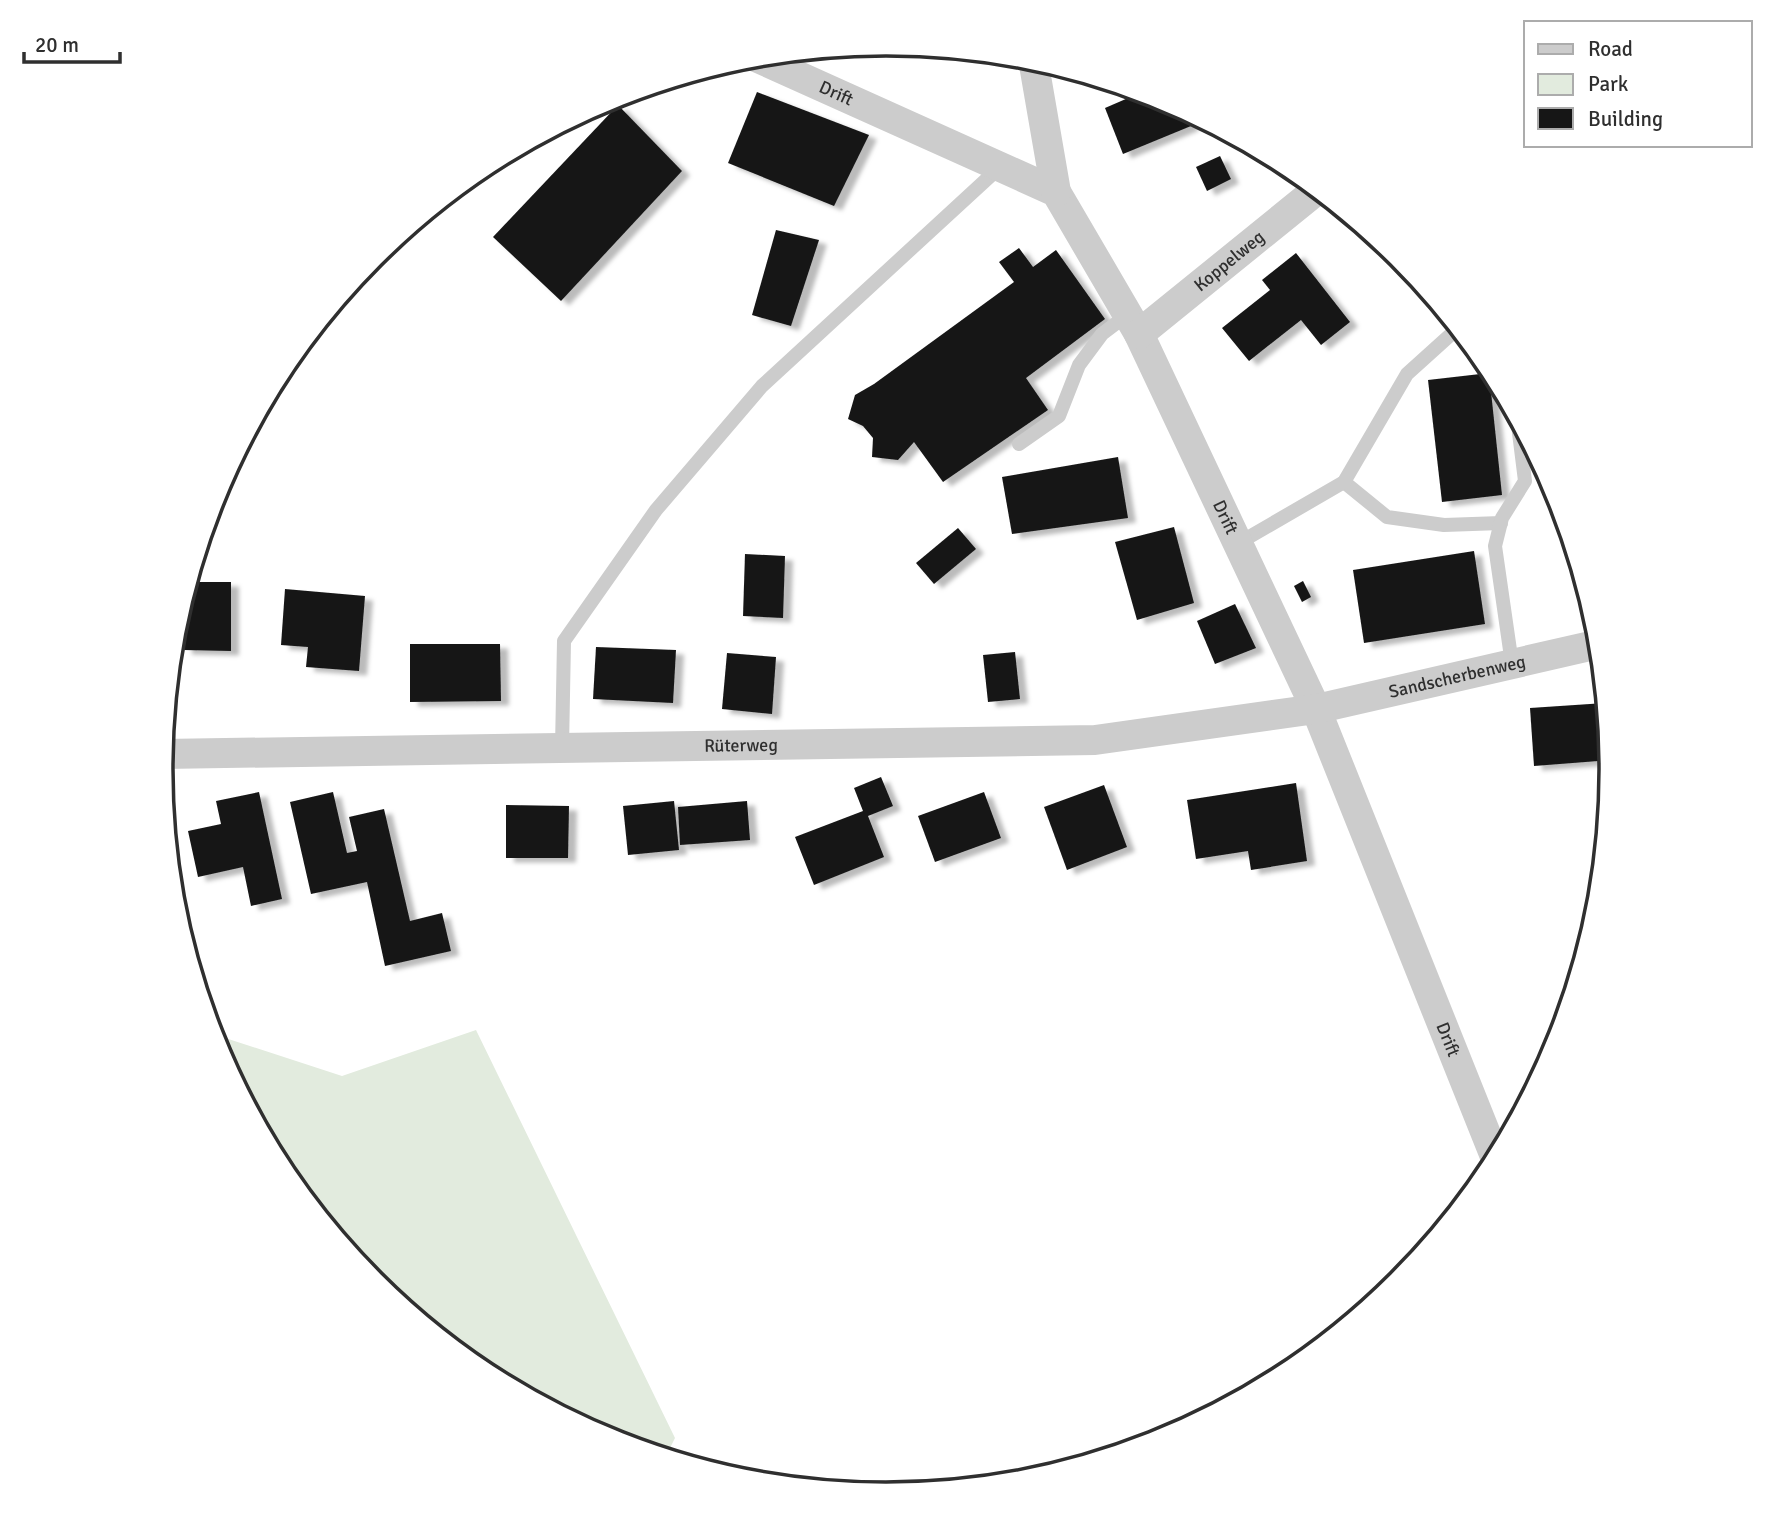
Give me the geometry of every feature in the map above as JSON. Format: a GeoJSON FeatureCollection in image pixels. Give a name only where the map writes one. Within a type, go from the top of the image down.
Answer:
{"type":"FeatureCollection","features":[{"type":"Feature","properties":{"kind":"street","name":"Drift"},"geometry":{"type":"LineString","coordinates":[[774,65],[1056,192],[1133,324],[1316,709],[1491,1146]]}},
{"type":"Feature","properties":{"kind":"street"},"geometry":{"type":"LineString","coordinates":[[1035,72],[1056,192]]}},
{"type":"Feature","properties":{"kind":"street","name":"Koppelweg"},"geometry":{"type":"LineString","coordinates":[[1133,324],[1310,195]]}},
{"type":"Feature","properties":{"kind":"street","name":"Sandscherbenweg"},"geometry":{"type":"LineString","coordinates":[[1316,709],[1588,646]]}},
{"type":"Feature","properties":{"kind":"street","name":"Rüterweg"},"geometry":{"type":"LineString","coordinates":[[174,754],[1095,740],[1316,709]]}},
{"type":"Feature","properties":{"kind":"lane"},"geometry":{"type":"LineString","coordinates":[[562,748],[564,642],[656,510],[762,386],[1000,167]]}},
{"type":"Feature","properties":{"kind":"lane"},"geometry":{"type":"LineString","coordinates":[[1019,444],[1059,416],[1079,365],[1102,334],[1133,324]]}},
{"type":"Feature","properties":{"kind":"lane"},"geometry":{"type":"LineString","coordinates":[[1237,544],[1344,482],[1407,374],[1451,334]]}},
{"type":"Feature","properties":{"kind":"lane"},"geometry":{"type":"LineString","coordinates":[[1512,664],[1496,546],[1502,518],[1525,481],[1520,443]]}},
{"type":"Feature","properties":{"kind":"lane"},"geometry":{"type":"LineString","coordinates":[[1344,482],[1387,517],[1444,525],[1501,523]]}},
{"type":"Feature","properties":{"kind":"green space"},"geometry":{"type":"Polygon","coordinates":[[[476,1030],[675,1438],[670,1448],[614,1428],[530,1386],[452,1335],[416,1305],[350,1239],[294,1165],[269,1126],[227,1038],[342,1076],[476,1030]]]}},
{"type":"Feature","properties":{"kind":"building"},"geometry":{"type":"Polygon","coordinates":[[[757,92],[869,135],[834,206],[728,163],[757,92]]]}},
{"type":"Feature","properties":{"kind":"building"},"geometry":{"type":"Polygon","coordinates":[[[1127,98],[1191,126],[1123,154],[1105,108],[1127,98]]]}},
{"type":"Feature","properties":{"kind":"building"},"geometry":{"type":"Polygon","coordinates":[[[621,108],[682,171],[561,301],[493,237],[613,111],[621,108]]]}},
{"type":"Feature","properties":{"kind":"building"},"geometry":{"type":"Polygon","coordinates":[[[1220,156],[1231,179],[1207,191],[1196,167],[1220,156]]]}},
{"type":"Feature","properties":{"kind":"building"},"geometry":{"type":"Polygon","coordinates":[[[776,230],[819,240],[791,326],[752,315],[776,230]]]}},
{"type":"Feature","properties":{"kind":"building"},"geometry":{"type":"Polygon","coordinates":[[[1019,248],[1033,267],[1056,250],[1105,319],[1026,378],[1048,410],[943,482],[914,442],[898,460],[872,457],[873,438],[863,426],[848,419],[855,395],[1014,282],[999,262],[1019,248]]]}},
{"type":"Feature","properties":{"kind":"building"},"geometry":{"type":"Polygon","coordinates":[[[1296,253],[1350,322],[1321,345],[1301,320],[1249,361],[1222,328],[1270,290],[1262,280],[1296,253]]]}},
{"type":"Feature","properties":{"kind":"building"},"geometry":{"type":"Polygon","coordinates":[[[1480,374],[1491,392],[1502,495],[1442,502],[1428,380],[1480,374]]]}},
{"type":"Feature","properties":{"kind":"building"},"geometry":{"type":"Polygon","coordinates":[[[1118,457],[1128,518],[1012,534],[1002,477],[1118,457]]]}},
{"type":"Feature","properties":{"kind":"building"},"geometry":{"type":"Polygon","coordinates":[[[1174,527],[1194,603],[1137,620],[1115,542],[1174,527]]]}},
{"type":"Feature","properties":{"kind":"building"},"geometry":{"type":"Polygon","coordinates":[[[958,528],[976,549],[934,584],[916,563],[958,528]]]}},
{"type":"Feature","properties":{"kind":"building"},"geometry":{"type":"Polygon","coordinates":[[[1474,551],[1485,624],[1364,643],[1353,570],[1474,551]]]}},
{"type":"Feature","properties":{"kind":"building"},"geometry":{"type":"Polygon","coordinates":[[[745,554],[785,556],[783,618],[743,616],[745,554]]]}},
{"type":"Feature","properties":{"kind":"building"},"geometry":{"type":"Polygon","coordinates":[[[1303,581],[1311,597],[1302,602],[1294,586],[1303,581]]]}},
{"type":"Feature","properties":{"kind":"building"},"geometry":{"type":"Polygon","coordinates":[[[199,582],[231,582],[231,651],[184,650],[199,582]]]}},
{"type":"Feature","properties":{"kind":"building"},"geometry":{"type":"Polygon","coordinates":[[[285,589],[365,596],[359,671],[306,667],[308,647],[281,645],[285,589]]]}},
{"type":"Feature","properties":{"kind":"building"},"geometry":{"type":"Polygon","coordinates":[[[1235,604],[1256,648],[1215,664],[1197,621],[1235,604]]]}},
{"type":"Feature","properties":{"kind":"building"},"geometry":{"type":"Polygon","coordinates":[[[410,644],[500,644],[501,701],[410,702],[410,644]]]}},
{"type":"Feature","properties":{"kind":"building"},"geometry":{"type":"Polygon","coordinates":[[[596,647],[676,650],[673,703],[593,699],[596,647]]]}},
{"type":"Feature","properties":{"kind":"building"},"geometry":{"type":"Polygon","coordinates":[[[1015,652],[1020,699],[988,702],[983,655],[1015,652]]]}},
{"type":"Feature","properties":{"kind":"building"},"geometry":{"type":"Polygon","coordinates":[[[727,653],[776,657],[772,714],[722,709],[727,653]]]}},
{"type":"Feature","properties":{"kind":"building"},"geometry":{"type":"Polygon","coordinates":[[[1596,704],[1600,761],[1534,766],[1530,708],[1596,704]]]}},
{"type":"Feature","properties":{"kind":"building"},"geometry":{"type":"Polygon","coordinates":[[[881,777],[893,806],[868,816],[884,857],[814,885],[795,837],[863,811],[854,788],[881,777]]]}},
{"type":"Feature","properties":{"kind":"building"},"geometry":{"type":"Polygon","coordinates":[[[1296,783],[1307,861],[1251,870],[1248,851],[1196,859],[1187,800],[1296,783]]]}},
{"type":"Feature","properties":{"kind":"building"},"geometry":{"type":"Polygon","coordinates":[[[1104,785],[1127,847],[1067,870],[1044,807],[1104,785]]]}},
{"type":"Feature","properties":{"kind":"building"},"geometry":{"type":"Polygon","coordinates":[[[259,792],[282,899],[251,906],[243,867],[198,877],[188,831],[221,824],[216,801],[259,792]]]}},
{"type":"Feature","properties":{"kind":"building"},"geometry":{"type":"Polygon","coordinates":[[[333,792],[347,853],[357,851],[349,817],[384,809],[410,921],[442,913],[451,951],[385,966],[367,882],[311,894],[290,802],[333,792]]]}},
{"type":"Feature","properties":{"kind":"building"},"geometry":{"type":"Polygon","coordinates":[[[984,792],[1001,838],[935,862],[918,816],[984,792]]]}},
{"type":"Feature","properties":{"kind":"building"},"geometry":{"type":"Polygon","coordinates":[[[674,801],[679,850],[628,855],[623,806],[674,801]]]}},
{"type":"Feature","properties":{"kind":"building"},"geometry":{"type":"Polygon","coordinates":[[[747,801],[750,840],[680,845],[678,807],[747,801]]]}},
{"type":"Feature","properties":{"kind":"building"},"geometry":{"type":"Polygon","coordinates":[[[506,805],[569,806],[568,858],[506,858],[506,805]]]}}]}
